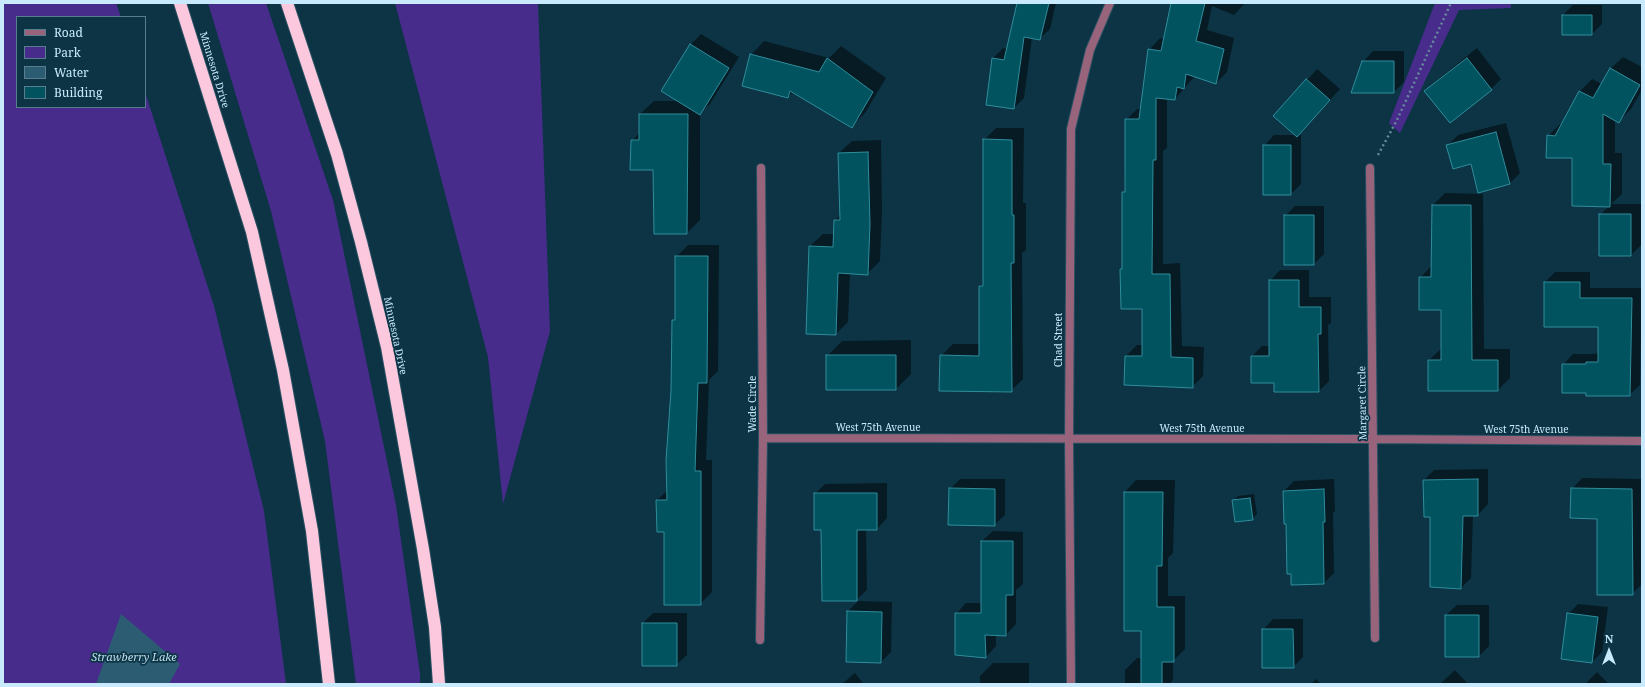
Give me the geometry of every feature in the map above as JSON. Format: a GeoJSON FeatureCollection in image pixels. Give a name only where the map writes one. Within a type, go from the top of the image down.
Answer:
{"type":"FeatureCollection","features":[{"type":"Feature","properties":{"kind":"highway","name":"Minnesota Drive"},"geometry":{"type":"LineString","coordinates":[[180,3],[252,232],[283,370],[312,531],[329,684]]}},
{"type":"Feature","properties":{"kind":"highway","name":"Minnesota Drive"},"geometry":{"type":"LineString","coordinates":[[287,3],[337,154],[387,347],[423,549],[435,627],[439,684]]}},
{"type":"Feature","properties":{"kind":"street","name":"Chad Street"},"geometry":{"type":"LineString","coordinates":[[1071,684],[1069,439],[1071,129],[1090,50],[1110,3]]}},
{"type":"Feature","properties":{"kind":"street","name":"Wade Circle"},"geometry":{"type":"LineString","coordinates":[[760,640],[763,438],[761,168]]}},
{"type":"Feature","properties":{"kind":"street","name":"Margaret Circle"},"geometry":{"type":"LineString","coordinates":[[1370,168],[1375,638]]}},
{"type":"Feature","properties":{"kind":"street","name":"West 75th Avenue"},"geometry":{"type":"LineString","coordinates":[[763,438],[1642,441]]}},
{"type":"Feature","properties":{"kind":"path"},"geometry":{"type":"LineString","coordinates":[[1370,168],[1398,120],[1451,3]]}},
{"type":"Feature","properties":{"kind":"green space"},"geometry":{"type":"Polygon","coordinates":[[[3,3],[116,3],[121,16],[16,16],[16,108],[146,108],[146,95],[214,306],[264,511],[286,684],[3,684],[3,3]]]}},
{"type":"Feature","properties":{"kind":"green space"},"geometry":{"type":"Polygon","coordinates":[[[208,3],[266,3],[333,200],[396,505],[420,674],[420,684],[356,684],[325,441],[271,211],[208,3]]]}},
{"type":"Feature","properties":{"kind":"green space"},"geometry":{"type":"Polygon","coordinates":[[[395,3],[538,3],[550,331],[503,504],[488,357],[395,3]]]}},
{"type":"Feature","properties":{"kind":"green space"},"geometry":{"type":"Polygon","coordinates":[[[1435,3],[1511,3],[1511,8],[1459,10],[1400,133],[1389,123],[1435,3]]]}},
{"type":"Feature","properties":{"kind":"water","name":"Strawberry Lake"},"geometry":{"type":"Polygon","coordinates":[[[121,614],[180,664],[169,684],[96,684],[121,614]]]}},
{"type":"Feature","properties":{"kind":"building"},"geometry":{"type":"Polygon","coordinates":[[[1017,3],[1049,3],[1040,40],[1024,37],[1014,109],[986,105],[992,58],[1004,60],[1017,3]]]}},
{"type":"Feature","properties":{"kind":"building"},"geometry":{"type":"Polygon","coordinates":[[[1171,3],[1205,3],[1196,41],[1224,49],[1216,84],[1186,74],[1184,89],[1177,87],[1175,100],[1156,98],[1156,160],[1153,160],[1152,274],[1170,274],[1171,357],[1193,358],[1193,388],[1124,385],[1125,356],[1142,356],[1142,309],[1121,309],[1120,269],[1122,269],[1122,192],[1125,192],[1125,119],[1139,119],[1148,49],[1161,51],[1171,3]]]}},
{"type":"Feature","properties":{"kind":"building"},"geometry":{"type":"Polygon","coordinates":[[[1562,15],[1592,15],[1592,35],[1562,35],[1562,15]]]}},
{"type":"Feature","properties":{"kind":"building"},"geometry":{"type":"Polygon","coordinates":[[[690,44],[729,68],[700,115],[661,91],[690,44]]]}},
{"type":"Feature","properties":{"kind":"building"},"geometry":{"type":"Polygon","coordinates":[[[750,54],[819,72],[827,58],[873,92],[852,128],[790,91],[788,98],[742,86],[750,54]]]}},
{"type":"Feature","properties":{"kind":"building"},"geometry":{"type":"Polygon","coordinates":[[[1467,58],[1492,90],[1450,123],[1424,91],[1467,58]]]}},
{"type":"Feature","properties":{"kind":"building"},"geometry":{"type":"Polygon","coordinates":[[[1362,61],[1394,61],[1394,93],[1351,93],[1362,61]]]}},
{"type":"Feature","properties":{"kind":"building"},"geometry":{"type":"Polygon","coordinates":[[[1610,68],[1640,85],[1619,123],[1603,114],[1603,164],[1611,164],[1610,207],[1572,206],[1572,158],[1546,158],[1547,135],[1555,136],[1579,91],[1593,98],[1610,68]]]}},
{"type":"Feature","properties":{"kind":"building"},"geometry":{"type":"Polygon","coordinates":[[[1306,79],[1330,100],[1297,137],[1273,116],[1306,79]]]}},
{"type":"Feature","properties":{"kind":"building"},"geometry":{"type":"Polygon","coordinates":[[[639,114],[688,114],[687,234],[654,234],[653,170],[630,170],[631,140],[639,140],[639,114]]]}},
{"type":"Feature","properties":{"kind":"building"},"geometry":{"type":"Polygon","coordinates":[[[1496,132],[1510,184],[1478,193],[1471,164],[1453,169],[1446,145],[1496,132]]]}},
{"type":"Feature","properties":{"kind":"building"},"geometry":{"type":"Polygon","coordinates":[[[983,139],[1012,140],[1012,215],[1014,215],[1014,263],[1011,263],[1012,392],[939,391],[940,355],[979,356],[979,286],[983,286],[983,139]]]}},
{"type":"Feature","properties":{"kind":"building"},"geometry":{"type":"Polygon","coordinates":[[[1263,145],[1291,145],[1291,195],[1263,195],[1263,145]]]}},
{"type":"Feature","properties":{"kind":"building"},"geometry":{"type":"Polygon","coordinates":[[[868,152],[870,224],[868,275],[838,273],[836,335],[806,334],[809,246],[833,247],[834,220],[840,220],[838,153],[868,152]]]}},
{"type":"Feature","properties":{"kind":"building"},"geometry":{"type":"Polygon","coordinates":[[[1432,205],[1471,205],[1472,360],[1498,360],[1498,391],[1428,391],[1428,360],[1441,360],[1441,310],[1419,310],[1419,277],[1431,277],[1432,205]]]}},
{"type":"Feature","properties":{"kind":"building"},"geometry":{"type":"Polygon","coordinates":[[[1599,214],[1631,214],[1631,256],[1599,256],[1599,214]]]}},
{"type":"Feature","properties":{"kind":"building"},"geometry":{"type":"Polygon","coordinates":[[[1284,215],[1314,215],[1314,265],[1284,265],[1284,215]]]}},
{"type":"Feature","properties":{"kind":"building"},"geometry":{"type":"Polygon","coordinates":[[[675,256],[708,256],[707,383],[698,383],[695,471],[701,471],[701,605],[664,605],[664,532],[657,532],[656,500],[667,500],[666,460],[671,391],[672,320],[675,320],[675,256]]]}},
{"type":"Feature","properties":{"kind":"building"},"geometry":{"type":"Polygon","coordinates":[[[1269,280],[1299,280],[1299,307],[1321,307],[1321,334],[1318,334],[1319,392],[1274,392],[1274,383],[1251,383],[1251,356],[1269,356],[1269,280]]]}},
{"type":"Feature","properties":{"kind":"building"},"geometry":{"type":"Polygon","coordinates":[[[1544,282],[1580,282],[1580,298],[1632,298],[1630,396],[1586,396],[1586,393],[1562,393],[1562,364],[1586,364],[1586,362],[1598,362],[1598,327],[1544,327],[1544,282]]]}},
{"type":"Feature","properties":{"kind":"building"},"geometry":{"type":"Polygon","coordinates":[[[826,355],[896,355],[896,390],[826,390],[826,355]]]}},
{"type":"Feature","properties":{"kind":"building"},"geometry":{"type":"Polygon","coordinates":[[[1478,479],[1478,516],[1463,516],[1461,589],[1430,587],[1430,517],[1424,517],[1423,480],[1478,479]]]}},
{"type":"Feature","properties":{"kind":"building"},"geometry":{"type":"Polygon","coordinates":[[[949,488],[995,489],[995,526],[948,525],[949,488]]]}},
{"type":"Feature","properties":{"kind":"building"},"geometry":{"type":"Polygon","coordinates":[[[1571,488],[1632,489],[1633,595],[1597,595],[1597,519],[1570,518],[1571,488]]]}},
{"type":"Feature","properties":{"kind":"building"},"geometry":{"type":"Polygon","coordinates":[[[1324,489],[1324,584],[1291,585],[1291,574],[1287,574],[1286,524],[1284,524],[1283,491],[1324,489]]]}},
{"type":"Feature","properties":{"kind":"building"},"geometry":{"type":"Polygon","coordinates":[[[1124,492],[1163,492],[1162,566],[1157,566],[1157,607],[1174,607],[1174,662],[1162,662],[1162,684],[1141,684],[1141,631],[1124,631],[1124,492]]]}},
{"type":"Feature","properties":{"kind":"building"},"geometry":{"type":"Polygon","coordinates":[[[814,493],[877,493],[877,530],[857,530],[857,601],[822,601],[821,530],[814,530],[814,493]]]}},
{"type":"Feature","properties":{"kind":"building"},"geometry":{"type":"Polygon","coordinates":[[[1250,498],[1253,520],[1235,522],[1232,500],[1250,498]]]}},
{"type":"Feature","properties":{"kind":"building"},"geometry":{"type":"Polygon","coordinates":[[[981,541],[1013,541],[1013,595],[1006,595],[1006,636],[985,635],[986,658],[955,655],[955,613],[981,613],[981,541]]]}},
{"type":"Feature","properties":{"kind":"building"},"geometry":{"type":"Polygon","coordinates":[[[847,611],[882,612],[881,663],[846,662],[847,611]]]}},
{"type":"Feature","properties":{"kind":"building"},"geometry":{"type":"Polygon","coordinates":[[[1567,613],[1598,617],[1592,663],[1561,659],[1567,613]]]}},
{"type":"Feature","properties":{"kind":"building"},"geometry":{"type":"Polygon","coordinates":[[[1445,615],[1479,615],[1479,657],[1445,657],[1445,615]]]}},
{"type":"Feature","properties":{"kind":"building"},"geometry":{"type":"Polygon","coordinates":[[[642,623],[677,623],[677,666],[642,666],[642,623]]]}},
{"type":"Feature","properties":{"kind":"building"},"geometry":{"type":"Polygon","coordinates":[[[1262,629],[1293,629],[1294,668],[1262,668],[1262,629]]]}}]}
